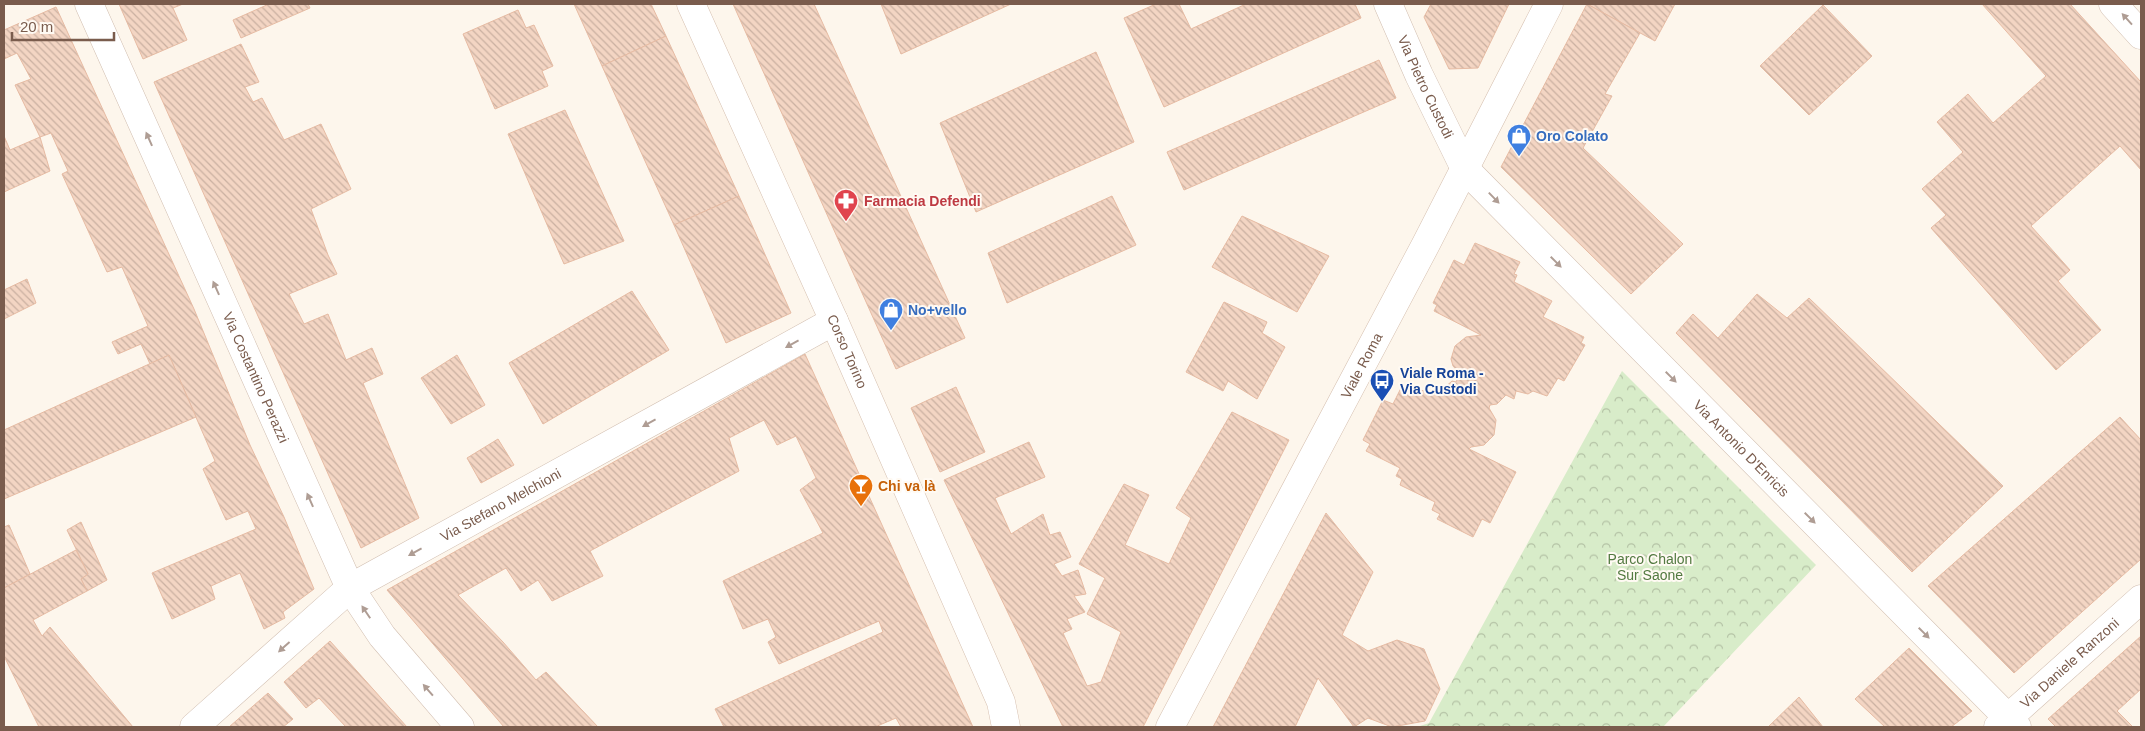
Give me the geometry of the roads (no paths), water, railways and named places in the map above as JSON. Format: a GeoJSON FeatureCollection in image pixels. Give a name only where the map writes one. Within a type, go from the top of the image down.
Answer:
{"type":"FeatureCollection","features":[{"type":"Feature","properties":{"kind":"street","name":"Via Costantino Perazzi"},"geometry":{"type":"LineString","coordinates":[[89,4],[350,588],[382,636],[460,727]]}},
{"type":"Feature","properties":{"kind":"street","name":"Corso Torino"},"geometry":{"type":"LineString","coordinates":[[691,4],[834,321],[1003,714],[1020,727]]}},
{"type":"Feature","properties":{"kind":"street","name":"Via Pietro Custodi"},"geometry":{"type":"LineString","coordinates":[[1388,4],[1419,75],[1465,169]]}},
{"type":"Feature","properties":{"kind":"street","name":"Viale Roma"},"geometry":{"type":"LineString","coordinates":[[1170,727],[1465,169],[1549,4]]}},
{"type":"Feature","properties":{"kind":"street"},"geometry":{"type":"LineString","coordinates":[[2113,4],[2141,35]]}},
{"type":"Feature","properties":{"kind":"street","name":"Via Antonio D'Enricis"},"geometry":{"type":"LineString","coordinates":[[1465,169],[2008,724]]}},
{"type":"Feature","properties":{"kind":"street","name":"Via Stefano Melchioni"},"geometry":{"type":"LineString","coordinates":[[194,727],[350,588],[834,321]]}},
{"type":"Feature","properties":{"kind":"street","name":"Via Daniele Ranzoni"},"geometry":{"type":"LineString","coordinates":[[2008,724],[2141,599]]}},
{"type":"Feature","properties":{"kind":"place","name":"Oro Colato"},"geometry":{"type":"Point","coordinates":[1519,157]}},
{"type":"Feature","properties":{"kind":"place","name":"Farmacia Defendi"},"geometry":{"type":"Point","coordinates":[846,222]}},
{"type":"Feature","properties":{"kind":"place","name":"No+vello"},"geometry":{"type":"Point","coordinates":[891,331]}},
{"type":"Feature","properties":{"kind":"place","name":"Viale Roma - Via Custodi"},"geometry":{"type":"Point","coordinates":[1382,402]}},
{"type":"Feature","properties":{"kind":"place","name":"Chi va là"},"geometry":{"type":"Point","coordinates":[861,507]}},
{"type":"Feature","properties":{"kind":"park label","name":"Parco Chalon Sur Saone"},"geometry":{"type":"Point","coordinates":[1650,568]}}]}
